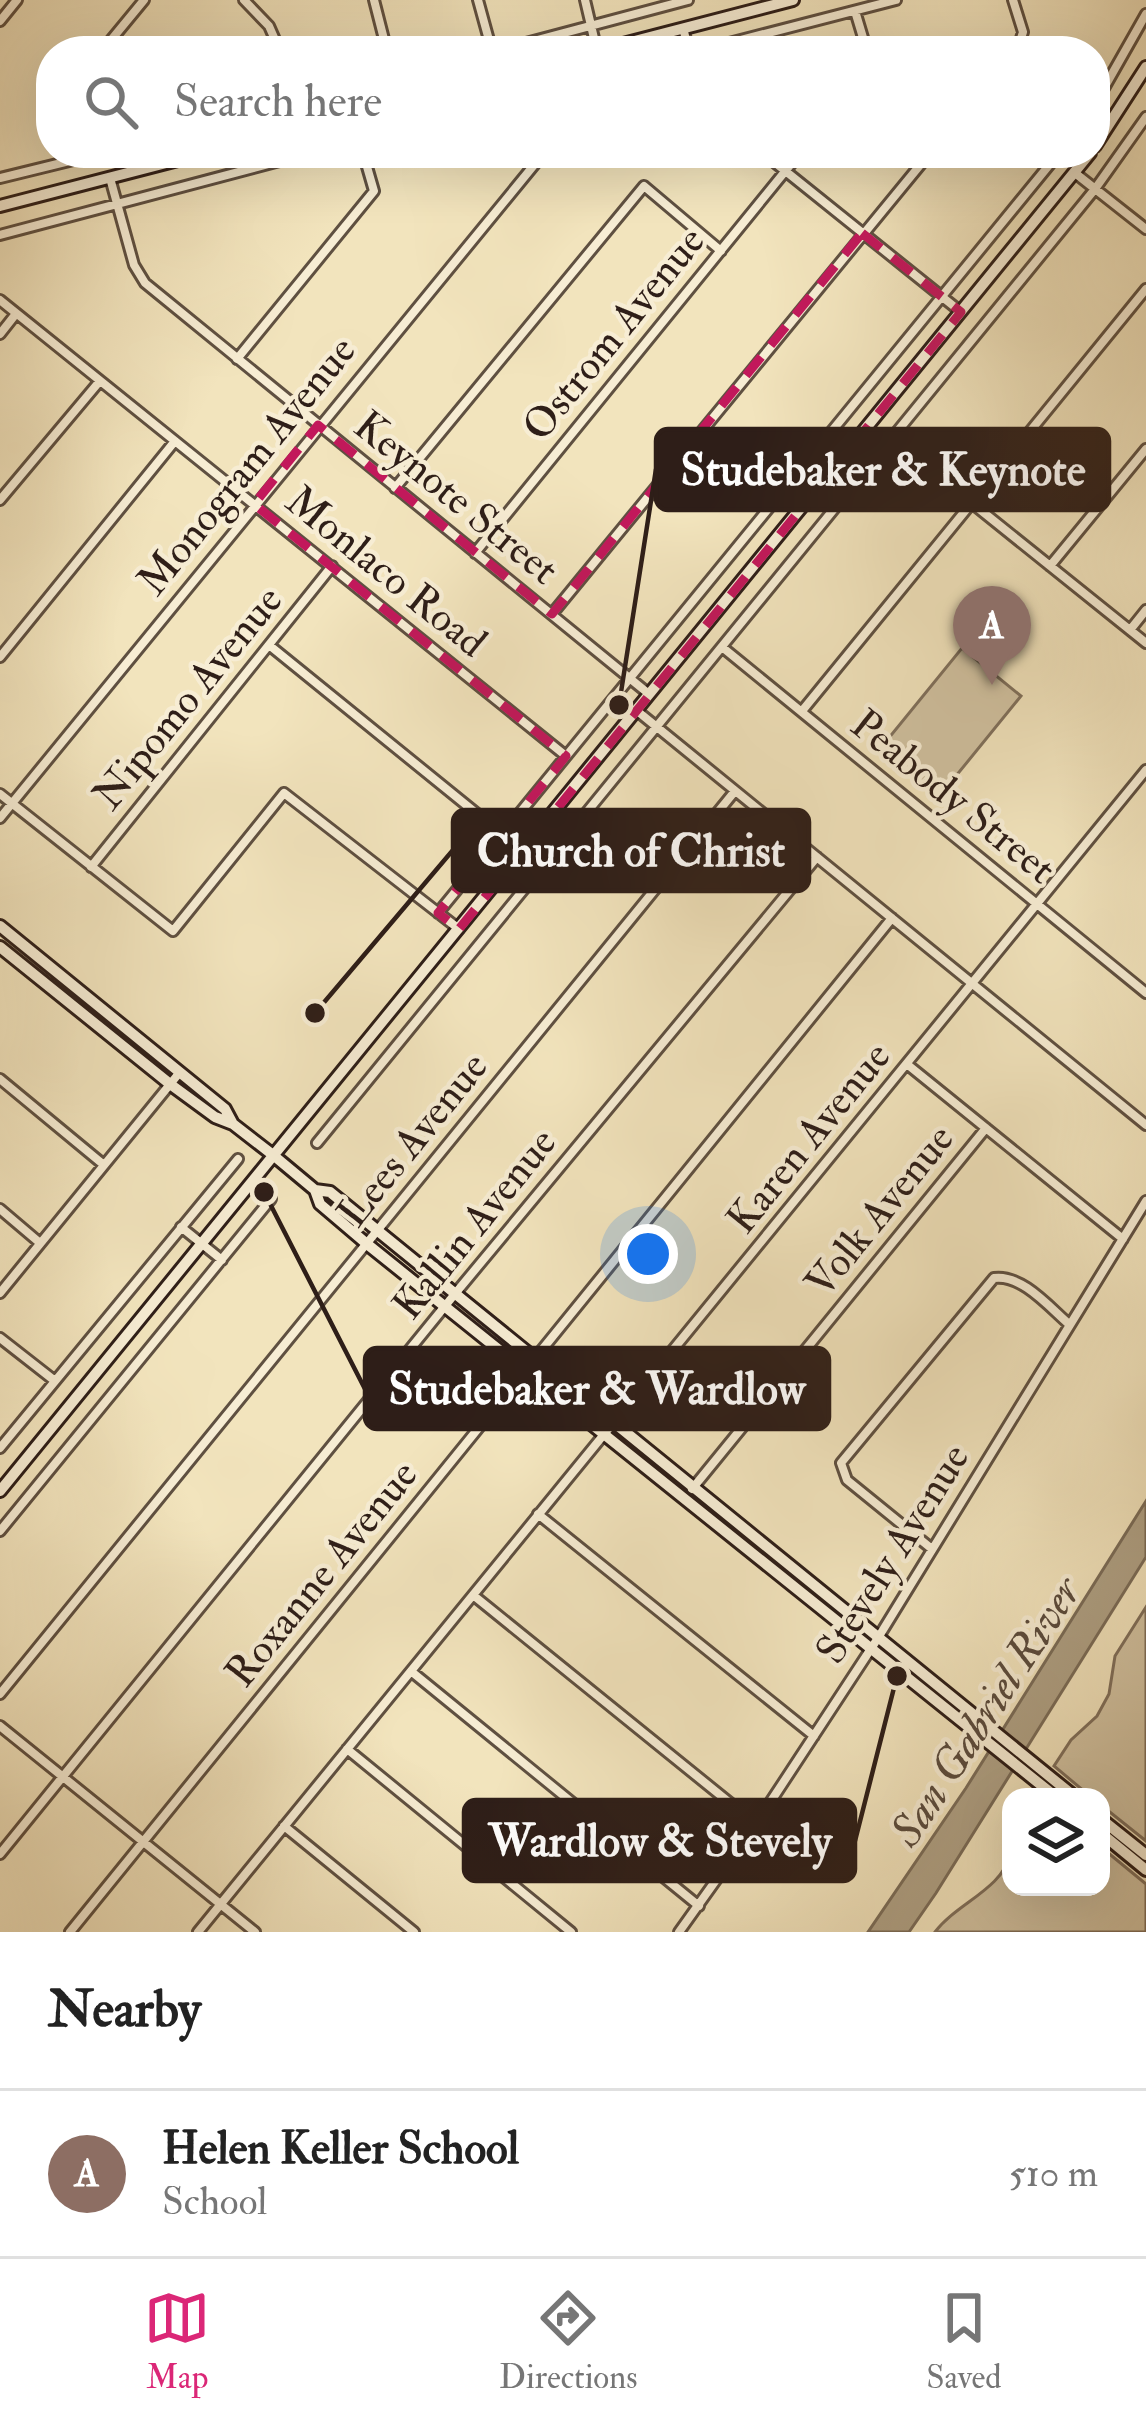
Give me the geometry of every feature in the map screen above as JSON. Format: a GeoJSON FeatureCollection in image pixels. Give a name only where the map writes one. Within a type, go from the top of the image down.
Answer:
{"type":"FeatureCollection","features":[{"type":"Feature","properties":{"kind":"main road"},"geometry":{"type":"LineString","coordinates":[[652,36],[793,0]]}},
{"type":"Feature","properties":{"kind":"main road"},"geometry":{"type":"LineString","coordinates":[[1110,123],[1146,67]]}},
{"type":"Feature","properties":{"kind":"main road"},"geometry":{"type":"LineString","coordinates":[[0,206],[148,168]]}},
{"type":"Feature","properties":{"kind":"main road"},"geometry":{"type":"LineString","coordinates":[[0,1491],[1079,168]]}},
{"type":"Feature","properties":{"kind":"main road"},"geometry":{"type":"LineString","coordinates":[[0,926],[225,1109],[233,1124]]}},
{"type":"Feature","properties":{"kind":"main road"},"geometry":{"type":"LineString","coordinates":[[0,947],[170,1084],[215,1118],[233,1124],[315,1190],[320,1204],[367,1244],[1051,1788]]}},
{"type":"Feature","properties":{"kind":"main road"},"geometry":{"type":"LineString","coordinates":[[315,1190],[330,1192],[692,1488],[874,1644]]}},
{"type":"Feature","properties":{"kind":"main road"},"geometry":{"type":"LineString","coordinates":[[1110,1826],[1146,1856]]}},
{"type":"Feature","properties":{"kind":"main road"},"geometry":{"type":"LineString","coordinates":[[1110,1840],[1146,1870]]}},
{"type":"Feature","properties":{"kind":"street"},"geometry":{"type":"LineString","coordinates":[[0,21],[17,0]]}},
{"type":"Feature","properties":{"kind":"street"},"geometry":{"type":"LineString","coordinates":[[114,36],[144,0]]}},
{"type":"Feature","properties":{"kind":"street"},"geometry":{"type":"LineString","coordinates":[[244,0],[273,36]]}},
{"type":"Feature","properties":{"kind":"street"},"geometry":{"type":"LineString","coordinates":[[374,0],[383,36]]}},
{"type":"Feature","properties":{"kind":"street"},"geometry":{"type":"LineString","coordinates":[[478,0],[489,36]]}},
{"type":"Feature","properties":{"kind":"street"},"geometry":{"type":"LineString","coordinates":[[585,0],[592,36]]}},
{"type":"Feature","properties":{"kind":"street"},"geometry":{"type":"LineString","coordinates":[[552,36],[688,0]]}},
{"type":"Feature","properties":{"kind":"street"},"geometry":{"type":"LineString","coordinates":[[754,36],[896,0]]}},
{"type":"Feature","properties":{"kind":"street"},"geometry":{"type":"LineString","coordinates":[[1013,0],[1022,36]]}},
{"type":"Feature","properties":{"kind":"street"},"geometry":{"type":"LineString","coordinates":[[855,11],[862,36]]}},
{"type":"Feature","properties":{"kind":"street"},"geometry":{"type":"LineString","coordinates":[[1110,78],[1146,14]]}},
{"type":"Feature","properties":{"kind":"street"},"geometry":{"type":"LineString","coordinates":[[682,28],[686,36]]}},
{"type":"Feature","properties":{"kind":"street"},"geometry":{"type":"LineString","coordinates":[[316,1143],[1096,189],[1146,117]]}},
{"type":"Feature","properties":{"kind":"street"},"geometry":{"type":"LineString","coordinates":[[0,164],[5,177],[38,168]]}},
{"type":"Feature","properties":{"kind":"street"},"geometry":{"type":"LineString","coordinates":[[0,235],[252,168]]}},
{"type":"Feature","properties":{"kind":"street"},"geometry":{"type":"LineString","coordinates":[[237,359],[374,191],[367,168]]}},
{"type":"Feature","properties":{"kind":"street","name":"Monogram Avenue"},"geometry":{"type":"LineString","coordinates":[[0,818],[531,168]]}},
{"type":"Feature","properties":{"kind":"street"},"geometry":{"type":"LineString","coordinates":[[781,168],[961,312]]}},
{"type":"Feature","properties":{"kind":"street","name":"Ostrom Avenue"},"geometry":{"type":"LineString","coordinates":[[475,553],[788,168]]}},
{"type":"Feature","properties":{"kind":"street"},"geometry":{"type":"LineString","coordinates":[[552,614],[917,168]]}},
{"type":"Feature","properties":{"kind":"street"},"geometry":{"type":"LineString","coordinates":[[438,913],[1047,168]]}},
{"type":"Feature","properties":{"kind":"street"},"geometry":{"type":"LineString","coordinates":[[1075,173],[1146,229]]}},
{"type":"Feature","properties":{"kind":"street","name":"Keynote Street"},"geometry":{"type":"LineString","coordinates":[[110,178],[134,265],[146,283],[649,694]]}},
{"type":"Feature","properties":{"kind":"street"},"geometry":{"type":"LineString","coordinates":[[395,488],[644,186],[721,251]]}},
{"type":"Feature","properties":{"kind":"street"},"geometry":{"type":"LineString","coordinates":[[802,711],[1146,289]]}},
{"type":"Feature","properties":{"kind":"street","name":"Monlaco Road"},"geometry":{"type":"LineString","coordinates":[[0,300],[566,756]]}},
{"type":"Feature","properties":{"kind":"street"},"geometry":{"type":"LineString","coordinates":[[0,334],[15,315]]}},
{"type":"Feature","properties":{"kind":"street"},"geometry":{"type":"LineString","coordinates":[[0,500],[99,382]]}},
{"type":"Feature","properties":{"kind":"street"},"geometry":{"type":"LineString","coordinates":[[0,657],[175,441]]}},
{"type":"Feature","properties":{"kind":"street"},"geometry":{"type":"LineString","coordinates":[[1050,566],[1146,449]]}},
{"type":"Feature","properties":{"kind":"street"},"geometry":{"type":"LineString","coordinates":[[973,504],[1146,643]]}},
{"type":"Feature","properties":{"kind":"street","name":"Nipomo Avenue"},"geometry":{"type":"LineString","coordinates":[[92,867],[332,566]]}},
{"type":"Feature","properties":{"kind":"street"},"geometry":{"type":"LineString","coordinates":[[1130,630],[1146,610]]}},
{"type":"Feature","properties":{"kind":"street"},"geometry":{"type":"LineString","coordinates":[[269,645],[502,834]]}},
{"type":"Feature","properties":{"kind":"street","name":"Peabody Street"},"geometry":{"type":"LineString","coordinates":[[722,647],[1146,993]]}},
{"type":"Feature","properties":{"kind":"street"},"geometry":{"type":"LineString","coordinates":[[636,710],[1146,1124]]}},
{"type":"Feature","properties":{"kind":"street","name":"Karen Avenue"},"geometry":{"type":"LineString","coordinates":[[198,1932],[1146,770]]}},
{"type":"Feature","properties":{"kind":"street","name":"Lees Avenue"},"geometry":{"type":"LineString","coordinates":[[0,1694],[735,791]]}},
{"type":"Feature","properties":{"kind":"street"},"geometry":{"type":"LineString","coordinates":[[0,794],[173,932],[284,793],[459,929]]}},
{"type":"Feature","properties":{"kind":"street","name":"Kallin Avenue"},"geometry":{"type":"LineString","coordinates":[[0,1854],[817,857]]}},
{"type":"Feature","properties":{"kind":"street","name":"Roxanne Avenue"},"geometry":{"type":"LineString","coordinates":[[70,1932],[892,918]]}},
{"type":"Feature","properties":{"kind":"street"},"geometry":{"type":"LineString","coordinates":[[908,1065],[1123,1239]]}},
{"type":"Feature","properties":{"kind":"street"},"geometry":{"type":"LineString","coordinates":[[0,1293],[180,1072]]}},
{"type":"Feature","properties":{"kind":"street"},"geometry":{"type":"LineString","coordinates":[[0,1079],[104,1165]]}},
{"type":"Feature","properties":{"kind":"street","name":"Volk Avenue"},"geometry":{"type":"LineString","coordinates":[[683,1499],[986,1128]]}},
{"type":"Feature","properties":{"kind":"street"},"geometry":{"type":"LineString","coordinates":[[0,1448],[238,1159]]}},
{"type":"Feature","properties":{"kind":"street"},"geometry":{"type":"LineString","coordinates":[[0,1532],[271,1199]]}},
{"type":"Feature","properties":{"kind":"street","name":"Stevely Avenue"},"geometry":{"type":"LineString","coordinates":[[680,1932],[874,1644],[1146,1201]]}},
{"type":"Feature","properties":{"kind":"street"},"geometry":{"type":"LineString","coordinates":[[0,1209],[40,1243]]}},
{"type":"Feature","properties":{"kind":"street"},"geometry":{"type":"LineString","coordinates":[[182,1228],[222,1260]]}},
{"type":"Feature","properties":{"kind":"street"},"geometry":{"type":"LineString","coordinates":[[932,1549],[847,1480],[841,1462],[994,1278],[1018,1282],[1070,1325]]}},
{"type":"Feature","properties":{"kind":"street"},"geometry":{"type":"LineString","coordinates":[[0,1338],[56,1381]]}},
{"type":"Feature","properties":{"kind":"street"},"geometry":{"type":"LineString","coordinates":[[538,1514],[814,1736]]}},
{"type":"Feature","properties":{"kind":"street"},"geometry":{"type":"LineString","coordinates":[[473,1595],[756,1824]]}},
{"type":"Feature","properties":{"kind":"street"},"geometry":{"type":"LineString","coordinates":[[412,1672],[700,1906]]}},
{"type":"Feature","properties":{"kind":"street"},"geometry":{"type":"LineString","coordinates":[[0,1726],[255,1932]]}},
{"type":"Feature","properties":{"kind":"street"},"geometry":{"type":"LineString","coordinates":[[347,1749],[571,1932]]}},
{"type":"Feature","properties":{"kind":"street"},"geometry":{"type":"LineString","coordinates":[[284,1826],[414,1932]]}},
{"type":"Feature","properties":{"kind":"highlighted area"},"geometry":{"type":"Polygon","coordinates":[[[862,233],[961,312],[459,929],[438,913],[566,756],[254,504],[318,425],[552,614],[862,233]]]}},
{"type":"Feature","properties":{"kind":"shaded area"},"geometry":{"type":"Polygon","coordinates":[[[962,648],[1021,696],[938,798],[879,750],[962,648]]]}},
{"type":"Feature","properties":{"kind":"shaded area","name":"San Gabriel River"},"geometry":{"type":"Polygon","coordinates":[[[1146,1501],[1146,1557],[936,1893],[909,1932],[868,1932],[966,1788],[1146,1501]]]}},
{"type":"Feature","properties":{"kind":"shaded area"},"geometry":{"type":"Polygon","coordinates":[[[1146,1607],[1146,1841],[1110,1812],[1110,1788],[1080,1788],[1054,1766],[1071,1740],[1097,1716],[1109,1694],[1115,1656],[1146,1607]]]}},
{"type":"Feature","properties":{"kind":"shaded area"},"geometry":{"type":"Polygon","coordinates":[[[1110,1854],[1146,1884],[1146,1932],[935,1932],[1002,1872],[1002,1896],[1110,1896],[1110,1854]]]}},
{"type":"Feature","properties":{"kind":"place","name":"Helen Keller School"},"geometry":{"type":"Point","coordinates":[992,685]}},
{"type":"Feature","properties":{"kind":"place","name":"Studebaker & Keynote"},"geometry":{"type":"Point","coordinates":[619,705]}},
{"type":"Feature","properties":{"kind":"place","name":"Church of Christ"},"geometry":{"type":"Point","coordinates":[315,1013]}},
{"type":"Feature","properties":{"kind":"place","name":"Studebaker & Wardlow"},"geometry":{"type":"Point","coordinates":[264,1192]}},
{"type":"Feature","properties":{"kind":"place","name":"Wardlow & Stevely"},"geometry":{"type":"Point","coordinates":[897,1676]}}]}
